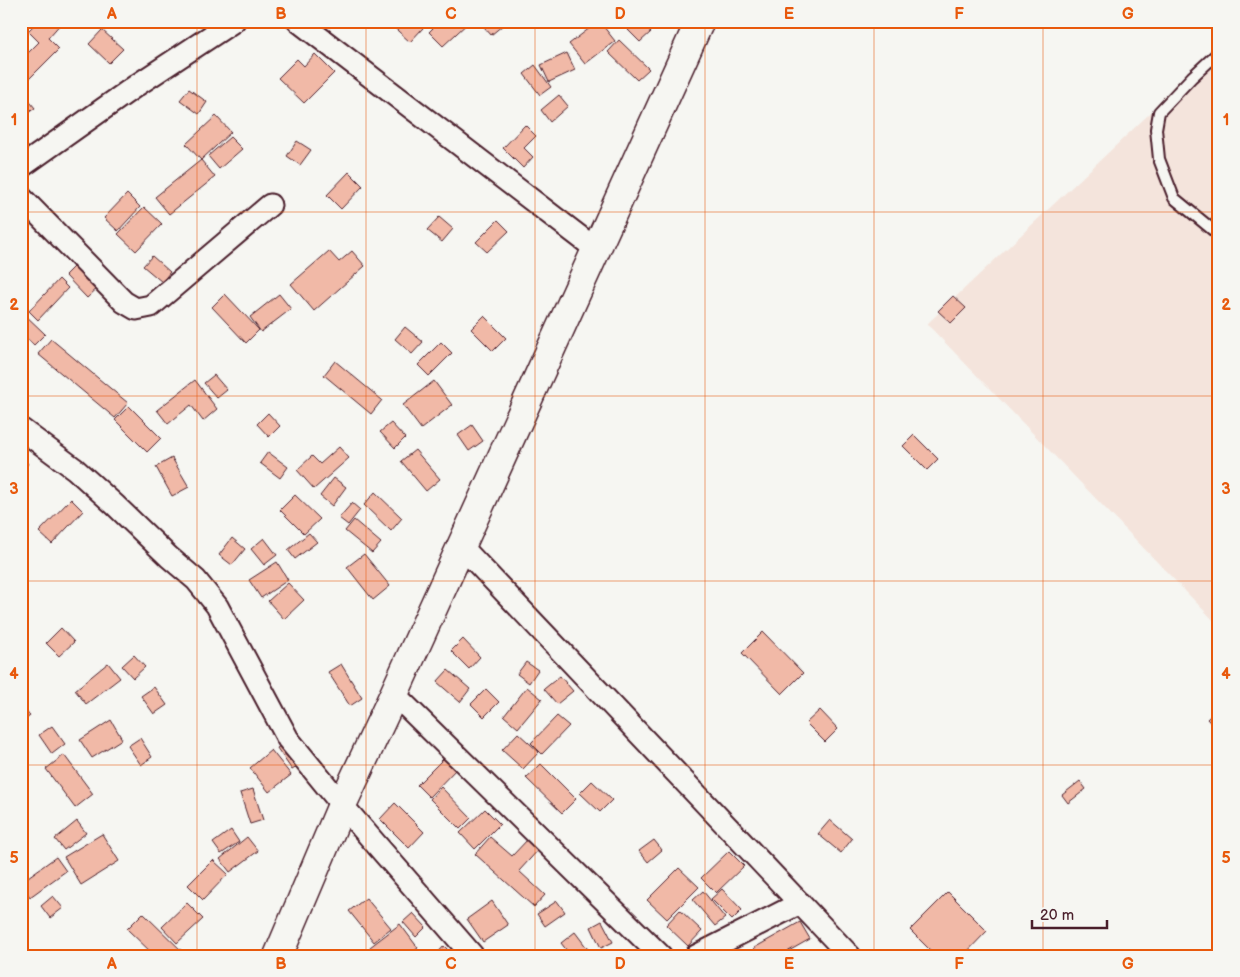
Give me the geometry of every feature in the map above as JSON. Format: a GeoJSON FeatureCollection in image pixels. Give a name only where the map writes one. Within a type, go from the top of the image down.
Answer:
{"type":"FeatureCollection","features":[{"type":"Feature","properties":{"kind":"street"},"geometry":{"type":"LineString","coordinates":[[21,167],[137,85],[234,21]]}},
{"type":"Feature","properties":{"kind":"street"},"geometry":{"type":"LineString","coordinates":[[298,21],[597,250]]}},
{"type":"Feature","properties":{"kind":"street"},"geometry":{"type":"LineString","coordinates":[[278,956],[342,805],[700,21]]}},
{"type":"Feature","properties":{"kind":"street"},"geometry":{"type":"LineString","coordinates":[[21,197],[124,302],[136,309],[151,306],[270,205]]}},
{"type":"Feature","properties":{"kind":"street"},"geometry":{"type":"LineString","coordinates":[[21,429],[76,470],[196,580],[216,606],[288,739],[342,805],[473,956]]}},
{"type":"Feature","properties":{"kind":"street"},"geometry":{"type":"LineString","coordinates":[[461,546],[850,956]]}},
{"type":"Feature","properties":{"kind":"street"},"geometry":{"type":"LineString","coordinates":[[394,694],[661,956]]}},
{"type":"Feature","properties":{"kind":"street"},"geometry":{"type":"LineString","coordinates":[[696,956],[800,904]]}},
{"type":"Feature","properties":{"kind":"lane"},"geometry":{"type":"LineString","coordinates":[[1219,52],[1159,112],[1156,130],[1159,159],[1174,198],[1219,235]]}},
{"type":"Feature","properties":{"kind":"shaded area"},"geometry":{"type":"Polygon","coordinates":[[[1219,48],[1219,626],[927,324],[1219,48]]]}},
{"type":"Feature","properties":{"kind":"building"},"geometry":{"type":"Polygon","coordinates":[[[38,21],[63,21],[48,38],[59,49],[21,87],[21,60],[39,42],[28,31],[38,21]]]}},
{"type":"Feature","properties":{"kind":"building"},"geometry":{"type":"Polygon","coordinates":[[[387,21],[416,21],[423,28],[410,42],[387,21]]]}},
{"type":"Feature","properties":{"kind":"building"},"geometry":{"type":"Polygon","coordinates":[[[440,21],[470,21],[443,46],[429,32],[440,21]]]}},
{"type":"Feature","properties":{"kind":"building"},"geometry":{"type":"Polygon","coordinates":[[[479,21],[500,21],[503,25],[491,35],[479,21]]]}},
{"type":"Feature","properties":{"kind":"building"},"geometry":{"type":"Polygon","coordinates":[[[599,21],[615,41],[585,64],[569,44],[599,21]]]}},
{"type":"Feature","properties":{"kind":"building"},"geometry":{"type":"Polygon","coordinates":[[[638,21],[641,21],[651,32],[640,42],[628,30],[638,21]]]}},
{"type":"Feature","properties":{"kind":"building"},"geometry":{"type":"Polygon","coordinates":[[[102,30],[123,49],[109,63],[89,44],[102,30]]]}},
{"type":"Feature","properties":{"kind":"building"},"geometry":{"type":"Polygon","coordinates":[[[619,40],[649,69],[637,80],[608,52],[619,40]]]}},
{"type":"Feature","properties":{"kind":"building"},"geometry":{"type":"Polygon","coordinates":[[[567,53],[575,70],[549,82],[541,65],[567,53]]]}},
{"type":"Feature","properties":{"kind":"building"},"geometry":{"type":"Polygon","coordinates":[[[315,54],[334,73],[304,103],[278,78],[297,59],[304,66],[315,54]]]}},
{"type":"Feature","properties":{"kind":"building"},"geometry":{"type":"Polygon","coordinates":[[[535,65],[551,87],[540,95],[524,74],[535,65]]]}},
{"type":"Feature","properties":{"kind":"building"},"geometry":{"type":"Polygon","coordinates":[[[189,89],[207,102],[199,114],[180,100],[189,89]]]}},
{"type":"Feature","properties":{"kind":"building"},"geometry":{"type":"Polygon","coordinates":[[[559,95],[568,106],[550,122],[541,110],[559,95]]]}},
{"type":"Feature","properties":{"kind":"building"},"geometry":{"type":"Polygon","coordinates":[[[26,97],[35,108],[21,118],[21,101],[26,97]]]}},
{"type":"Feature","properties":{"kind":"building"},"geometry":{"type":"Polygon","coordinates":[[[216,116],[231,132],[201,160],[186,144],[216,116]]]}},
{"type":"Feature","properties":{"kind":"building"},"geometry":{"type":"Polygon","coordinates":[[[525,125],[536,136],[524,148],[533,157],[523,168],[503,148],[525,125]]]}},
{"type":"Feature","properties":{"kind":"building"},"geometry":{"type":"Polygon","coordinates":[[[230,137],[242,149],[219,169],[208,156],[230,137]]]}},
{"type":"Feature","properties":{"kind":"building"},"geometry":{"type":"Polygon","coordinates":[[[297,141],[311,150],[300,165],[287,156],[297,141]]]}},
{"type":"Feature","properties":{"kind":"building"},"geometry":{"type":"Polygon","coordinates":[[[201,160],[215,177],[169,214],[155,197],[201,160]]]}},
{"type":"Feature","properties":{"kind":"building"},"geometry":{"type":"Polygon","coordinates":[[[349,172],[363,186],[341,209],[327,195],[349,172]]]}},
{"type":"Feature","properties":{"kind":"building"},"geometry":{"type":"Polygon","coordinates":[[[127,194],[140,207],[118,231],[104,218],[127,194]]]}},
{"type":"Feature","properties":{"kind":"building"},"geometry":{"type":"Polygon","coordinates":[[[144,207],[162,224],[136,251],[118,234],[144,207]]]}},
{"type":"Feature","properties":{"kind":"building"},"geometry":{"type":"Polygon","coordinates":[[[439,217],[453,229],[442,242],[427,230],[439,217]]]}},
{"type":"Feature","properties":{"kind":"building"},"geometry":{"type":"Polygon","coordinates":[[[498,220],[509,231],[487,252],[476,242],[498,220]]]}},
{"type":"Feature","properties":{"kind":"building"},"geometry":{"type":"Polygon","coordinates":[[[329,251],[339,262],[352,251],[365,266],[314,311],[291,284],[329,251]]]}},
{"type":"Feature","properties":{"kind":"building"},"geometry":{"type":"Polygon","coordinates":[[[152,256],[170,272],[162,282],[143,266],[152,256]]]}},
{"type":"Feature","properties":{"kind":"building"},"geometry":{"type":"Polygon","coordinates":[[[81,259],[104,282],[87,298],[65,275],[81,259]]]}},
{"type":"Feature","properties":{"kind":"building"},"geometry":{"type":"Polygon","coordinates":[[[21,275],[28,282],[21,290],[21,275]]]}},
{"type":"Feature","properties":{"kind":"building"},"geometry":{"type":"Polygon","coordinates":[[[59,279],[68,288],[38,320],[29,311],[59,279]]]}},
{"type":"Feature","properties":{"kind":"building"},"geometry":{"type":"Polygon","coordinates":[[[225,294],[259,330],[246,343],[212,307],[225,294]]]}},
{"type":"Feature","properties":{"kind":"building"},"geometry":{"type":"Polygon","coordinates":[[[279,294],[291,309],[261,332],[250,317],[279,294]]]}},
{"type":"Feature","properties":{"kind":"building"},"geometry":{"type":"Polygon","coordinates":[[[953,296],[966,308],[951,323],[938,311],[953,296]]]}},
{"type":"Feature","properties":{"kind":"building"},"geometry":{"type":"Polygon","coordinates":[[[21,311],[45,334],[34,345],[21,333],[21,311]]]}},
{"type":"Feature","properties":{"kind":"building"},"geometry":{"type":"Polygon","coordinates":[[[484,316],[506,338],[493,351],[471,329],[484,316]]]}},
{"type":"Feature","properties":{"kind":"building"},"geometry":{"type":"Polygon","coordinates":[[[405,327],[423,342],[412,354],[395,339],[405,327]]]}},
{"type":"Feature","properties":{"kind":"building"},"geometry":{"type":"Polygon","coordinates":[[[51,339],[128,403],[115,418],[38,354],[51,339]]]}},
{"type":"Feature","properties":{"kind":"building"},"geometry":{"type":"Polygon","coordinates":[[[441,342],[452,353],[429,376],[418,365],[441,342]]]}},
{"type":"Feature","properties":{"kind":"building"},"geometry":{"type":"Polygon","coordinates":[[[335,361],[382,400],[371,414],[324,375],[335,361]]]}},
{"type":"Feature","properties":{"kind":"building"},"geometry":{"type":"Polygon","coordinates":[[[214,375],[227,390],[217,398],[204,383],[214,375]]]}},
{"type":"Feature","properties":{"kind":"building"},"geometry":{"type":"Polygon","coordinates":[[[195,380],[217,409],[203,421],[191,405],[168,424],[157,410],[195,380]]]}},
{"type":"Feature","properties":{"kind":"building"},"geometry":{"type":"Polygon","coordinates":[[[434,381],[452,405],[421,429],[403,405],[434,381]]]}},
{"type":"Feature","properties":{"kind":"building"},"geometry":{"type":"Polygon","coordinates":[[[129,406],[161,438],[147,452],[115,420],[129,406]]]}},
{"type":"Feature","properties":{"kind":"building"},"geometry":{"type":"Polygon","coordinates":[[[268,413],[280,426],[269,437],[257,424],[268,413]]]}},
{"type":"Feature","properties":{"kind":"building"},"geometry":{"type":"Polygon","coordinates":[[[391,423],[405,438],[395,448],[380,432],[391,423]]]}},
{"type":"Feature","properties":{"kind":"building"},"geometry":{"type":"Polygon","coordinates":[[[472,425],[483,441],[469,451],[458,435],[472,425]]]}},
{"type":"Feature","properties":{"kind":"building"},"geometry":{"type":"Polygon","coordinates":[[[914,435],[938,459],[927,470],[903,446],[914,435]]]}},
{"type":"Feature","properties":{"kind":"building"},"geometry":{"type":"Polygon","coordinates":[[[339,447],[349,458],[314,489],[297,470],[312,456],[320,464],[339,447]]]}},
{"type":"Feature","properties":{"kind":"building"},"geometry":{"type":"Polygon","coordinates":[[[415,450],[440,479],[426,491],[401,461],[415,450]]]}},
{"type":"Feature","properties":{"kind":"building"},"geometry":{"type":"Polygon","coordinates":[[[268,452],[288,467],[280,478],[260,463],[268,452]]]}},
{"type":"Feature","properties":{"kind":"building"},"geometry":{"type":"Polygon","coordinates":[[[21,456],[28,464],[21,470],[21,456]]]}},
{"type":"Feature","properties":{"kind":"building"},"geometry":{"type":"Polygon","coordinates":[[[172,458],[189,487],[172,496],[156,467],[172,458]]]}},
{"type":"Feature","properties":{"kind":"building"},"geometry":{"type":"Polygon","coordinates":[[[334,478],[346,487],[332,506],[320,496],[334,478]]]}},
{"type":"Feature","properties":{"kind":"building"},"geometry":{"type":"Polygon","coordinates":[[[375,492],[402,518],[391,531],[364,505],[375,492]]]}},
{"type":"Feature","properties":{"kind":"building"},"geometry":{"type":"Polygon","coordinates":[[[295,495],[320,519],[304,534],[280,510],[295,495]]]}},
{"type":"Feature","properties":{"kind":"building"},"geometry":{"type":"Polygon","coordinates":[[[71,499],[83,511],[52,544],[39,532],[71,499]]]}},
{"type":"Feature","properties":{"kind":"building"},"geometry":{"type":"Polygon","coordinates":[[[352,503],[360,510],[348,525],[339,518],[352,503]]]}},
{"type":"Feature","properties":{"kind":"building"},"geometry":{"type":"Polygon","coordinates":[[[354,520],[381,543],[372,553],[345,531],[354,520]]]}},
{"type":"Feature","properties":{"kind":"building"},"geometry":{"type":"Polygon","coordinates":[[[309,533],[317,542],[295,559],[288,550],[309,533]]]}},
{"type":"Feature","properties":{"kind":"building"},"geometry":{"type":"Polygon","coordinates":[[[232,538],[245,549],[232,565],[219,555],[232,538]]]}},
{"type":"Feature","properties":{"kind":"building"},"geometry":{"type":"Polygon","coordinates":[[[264,538],[277,555],[264,565],[251,549],[264,538]]]}},
{"type":"Feature","properties":{"kind":"building"},"geometry":{"type":"Polygon","coordinates":[[[364,554],[390,586],[373,600],[347,567],[364,554]]]}},
{"type":"Feature","properties":{"kind":"building"},"geometry":{"type":"Polygon","coordinates":[[[277,562],[288,580],[261,598],[249,580],[277,562]]]}},
{"type":"Feature","properties":{"kind":"building"},"geometry":{"type":"Polygon","coordinates":[[[288,583],[304,600],[284,619],[268,601],[288,583]]]}},
{"type":"Feature","properties":{"kind":"building"},"geometry":{"type":"Polygon","coordinates":[[[61,628],[74,642],[59,656],[46,643],[61,628]]]}},
{"type":"Feature","properties":{"kind":"building"},"geometry":{"type":"Polygon","coordinates":[[[763,632],[803,673],[782,694],[742,653],[763,632]]]}},
{"type":"Feature","properties":{"kind":"building"},"geometry":{"type":"Polygon","coordinates":[[[463,639],[480,657],[469,669],[451,651],[463,639]]]}},
{"type":"Feature","properties":{"kind":"building"},"geometry":{"type":"Polygon","coordinates":[[[134,655],[145,667],[133,678],[122,666],[134,655]]]}},
{"type":"Feature","properties":{"kind":"building"},"geometry":{"type":"Polygon","coordinates":[[[526,662],[538,670],[529,683],[517,674],[526,662]]]}},
{"type":"Feature","properties":{"kind":"building"},"geometry":{"type":"Polygon","coordinates":[[[108,663],[120,678],[86,704],[75,690],[108,663]]]}},
{"type":"Feature","properties":{"kind":"building"},"geometry":{"type":"Polygon","coordinates":[[[341,664],[362,698],[350,706],[328,672],[341,664]]]}},
{"type":"Feature","properties":{"kind":"building"},"geometry":{"type":"Polygon","coordinates":[[[448,670],[470,689],[460,702],[437,682],[448,670]]]}},
{"type":"Feature","properties":{"kind":"building"},"geometry":{"type":"Polygon","coordinates":[[[560,676],[573,691],[557,704],[544,689],[560,676]]]}},
{"type":"Feature","properties":{"kind":"building"},"geometry":{"type":"Polygon","coordinates":[[[154,687],[167,705],[154,714],[141,696],[154,687]]]}},
{"type":"Feature","properties":{"kind":"building"},"geometry":{"type":"Polygon","coordinates":[[[527,687],[542,699],[518,728],[504,716],[527,687]]]}},
{"type":"Feature","properties":{"kind":"building"},"geometry":{"type":"Polygon","coordinates":[[[486,689],[499,702],[484,717],[471,704],[486,689]]]}},
{"type":"Feature","properties":{"kind":"building"},"geometry":{"type":"Polygon","coordinates":[[[21,706],[30,716],[21,723],[21,706]]]}},
{"type":"Feature","properties":{"kind":"building"},"geometry":{"type":"Polygon","coordinates":[[[820,710],[838,729],[825,742],[806,723],[820,710]]]}},
{"type":"Feature","properties":{"kind":"building"},"geometry":{"type":"Polygon","coordinates":[[[1219,710],[1219,732],[1207,719],[1219,710]]]}},
{"type":"Feature","properties":{"kind":"building"},"geometry":{"type":"Polygon","coordinates":[[[557,716],[569,726],[542,754],[531,743],[557,716]]]}},
{"type":"Feature","properties":{"kind":"building"},"geometry":{"type":"Polygon","coordinates":[[[111,720],[122,739],[92,758],[80,740],[111,720]]]}},
{"type":"Feature","properties":{"kind":"building"},"geometry":{"type":"Polygon","coordinates":[[[52,726],[65,744],[52,754],[39,735],[52,726]]]}},
{"type":"Feature","properties":{"kind":"building"},"geometry":{"type":"Polygon","coordinates":[[[518,733],[539,752],[523,769],[502,750],[518,733]]]}},
{"type":"Feature","properties":{"kind":"building"},"geometry":{"type":"Polygon","coordinates":[[[140,738],[152,757],[141,765],[128,746],[140,738]]]}},
{"type":"Feature","properties":{"kind":"building"},"geometry":{"type":"Polygon","coordinates":[[[291,739],[305,762],[292,770],[277,748],[291,739]]]}},
{"type":"Feature","properties":{"kind":"building"},"geometry":{"type":"Polygon","coordinates":[[[271,750],[291,775],[269,792],[250,768],[271,750]]]}},
{"type":"Feature","properties":{"kind":"building"},"geometry":{"type":"Polygon","coordinates":[[[64,755],[93,794],[75,808],[46,769],[64,755]]]}},
{"type":"Feature","properties":{"kind":"building"},"geometry":{"type":"Polygon","coordinates":[[[447,755],[459,766],[429,797],[417,785],[447,755]]]}},
{"type":"Feature","properties":{"kind":"building"},"geometry":{"type":"Polygon","coordinates":[[[541,764],[576,799],[562,813],[526,778],[541,764]]]}},
{"type":"Feature","properties":{"kind":"building"},"geometry":{"type":"Polygon","coordinates":[[[592,781],[612,800],[600,812],[580,793],[592,781]]]}},
{"type":"Feature","properties":{"kind":"building"},"geometry":{"type":"Polygon","coordinates":[[[1080,781],[1086,789],[1068,803],[1062,795],[1080,781]]]}},
{"type":"Feature","properties":{"kind":"building"},"geometry":{"type":"Polygon","coordinates":[[[441,787],[471,818],[460,829],[430,799],[441,787]]]}},
{"type":"Feature","properties":{"kind":"building"},"geometry":{"type":"Polygon","coordinates":[[[253,789],[263,820],[250,824],[240,793],[253,789]]]}},
{"type":"Feature","properties":{"kind":"building"},"geometry":{"type":"Polygon","coordinates":[[[395,803],[424,832],[409,848],[380,819],[395,803]]]}},
{"type":"Feature","properties":{"kind":"building"},"geometry":{"type":"Polygon","coordinates":[[[485,809],[500,824],[475,849],[460,833],[485,809]]]}},
{"type":"Feature","properties":{"kind":"building"},"geometry":{"type":"Polygon","coordinates":[[[830,820],[852,839],[841,853],[818,834],[830,820]]]}},
{"type":"Feature","properties":{"kind":"building"},"geometry":{"type":"Polygon","coordinates":[[[77,821],[86,833],[64,850],[55,839],[77,821]]]}},
{"type":"Feature","properties":{"kind":"building"},"geometry":{"type":"Polygon","coordinates":[[[231,830],[239,842],[221,854],[213,843],[231,830]]]}},
{"type":"Feature","properties":{"kind":"building"},"geometry":{"type":"Polygon","coordinates":[[[102,834],[119,861],[81,885],[64,857],[102,834]]]}},
{"type":"Feature","properties":{"kind":"building"},"geometry":{"type":"Polygon","coordinates":[[[247,837],[258,851],[230,872],[220,859],[247,837]]]}},
{"type":"Feature","properties":{"kind":"building"},"geometry":{"type":"Polygon","coordinates":[[[490,837],[512,856],[529,838],[540,848],[519,871],[545,895],[534,907],[475,854],[490,837]]]}},
{"type":"Feature","properties":{"kind":"building"},"geometry":{"type":"Polygon","coordinates":[[[654,840],[662,850],[648,862],[639,851],[654,840]]]}},
{"type":"Feature","properties":{"kind":"building"},"geometry":{"type":"Polygon","coordinates":[[[729,851],[744,866],[716,893],[701,878],[729,851]]]}},
{"type":"Feature","properties":{"kind":"building"},"geometry":{"type":"Polygon","coordinates":[[[56,857],[66,871],[30,897],[21,882],[56,857]]]}},
{"type":"Feature","properties":{"kind":"building"},"geometry":{"type":"Polygon","coordinates":[[[213,860],[228,874],[203,900],[188,885],[213,860]]]}},
{"type":"Feature","properties":{"kind":"building"},"geometry":{"type":"Polygon","coordinates":[[[679,868],[699,887],[667,919],[647,900],[679,868]]]}},
{"type":"Feature","properties":{"kind":"building"},"geometry":{"type":"Polygon","coordinates":[[[722,889],[742,910],[732,920],[711,899],[722,889]]]}},
{"type":"Feature","properties":{"kind":"building"},"geometry":{"type":"Polygon","coordinates":[[[703,891],[725,918],[715,926],[693,900],[703,891]]]}},
{"type":"Feature","properties":{"kind":"building"},"geometry":{"type":"Polygon","coordinates":[[[948,892],[987,931],[963,956],[936,956],[910,930],[948,892]]]}},
{"type":"Feature","properties":{"kind":"building"},"geometry":{"type":"Polygon","coordinates":[[[53,896],[63,908],[50,918],[41,906],[53,896]]]}},
{"type":"Feature","properties":{"kind":"building"},"geometry":{"type":"Polygon","coordinates":[[[366,898],[391,928],[374,942],[349,911],[366,898]]]}},
{"type":"Feature","properties":{"kind":"building"},"geometry":{"type":"Polygon","coordinates":[[[492,901],[508,925],[483,942],[467,919],[492,901]]]}},
{"type":"Feature","properties":{"kind":"building"},"geometry":{"type":"Polygon","coordinates":[[[557,901],[565,912],[545,926],[537,914],[557,901]]]}},
{"type":"Feature","properties":{"kind":"building"},"geometry":{"type":"Polygon","coordinates":[[[187,903],[203,919],[177,943],[162,927],[187,903]]]}},
{"type":"Feature","properties":{"kind":"building"},"geometry":{"type":"Polygon","coordinates":[[[680,910],[702,931],[688,946],[666,925],[680,910]]]}},
{"type":"Feature","properties":{"kind":"building"},"geometry":{"type":"Polygon","coordinates":[[[143,913],[187,956],[155,956],[127,929],[143,913]]]}},
{"type":"Feature","properties":{"kind":"building"},"geometry":{"type":"Polygon","coordinates":[[[413,913],[426,927],[416,937],[403,922],[413,913]]]}},
{"type":"Feature","properties":{"kind":"building"},"geometry":{"type":"Polygon","coordinates":[[[602,921],[613,942],[601,948],[591,927],[602,921]]]}},
{"type":"Feature","properties":{"kind":"building"},"geometry":{"type":"Polygon","coordinates":[[[800,922],[810,939],[780,956],[759,956],[754,948],[800,922]]]}},
{"type":"Feature","properties":{"kind":"building"},"geometry":{"type":"Polygon","coordinates":[[[400,924],[418,948],[408,956],[376,956],[370,947],[400,924]]]}},
{"type":"Feature","properties":{"kind":"building"},"geometry":{"type":"Polygon","coordinates":[[[575,932],[593,956],[571,956],[561,943],[575,932]]]}},
{"type":"Feature","properties":{"kind":"building"},"geometry":{"type":"Polygon","coordinates":[[[444,946],[454,956],[435,956],[444,946]]]}}]}
